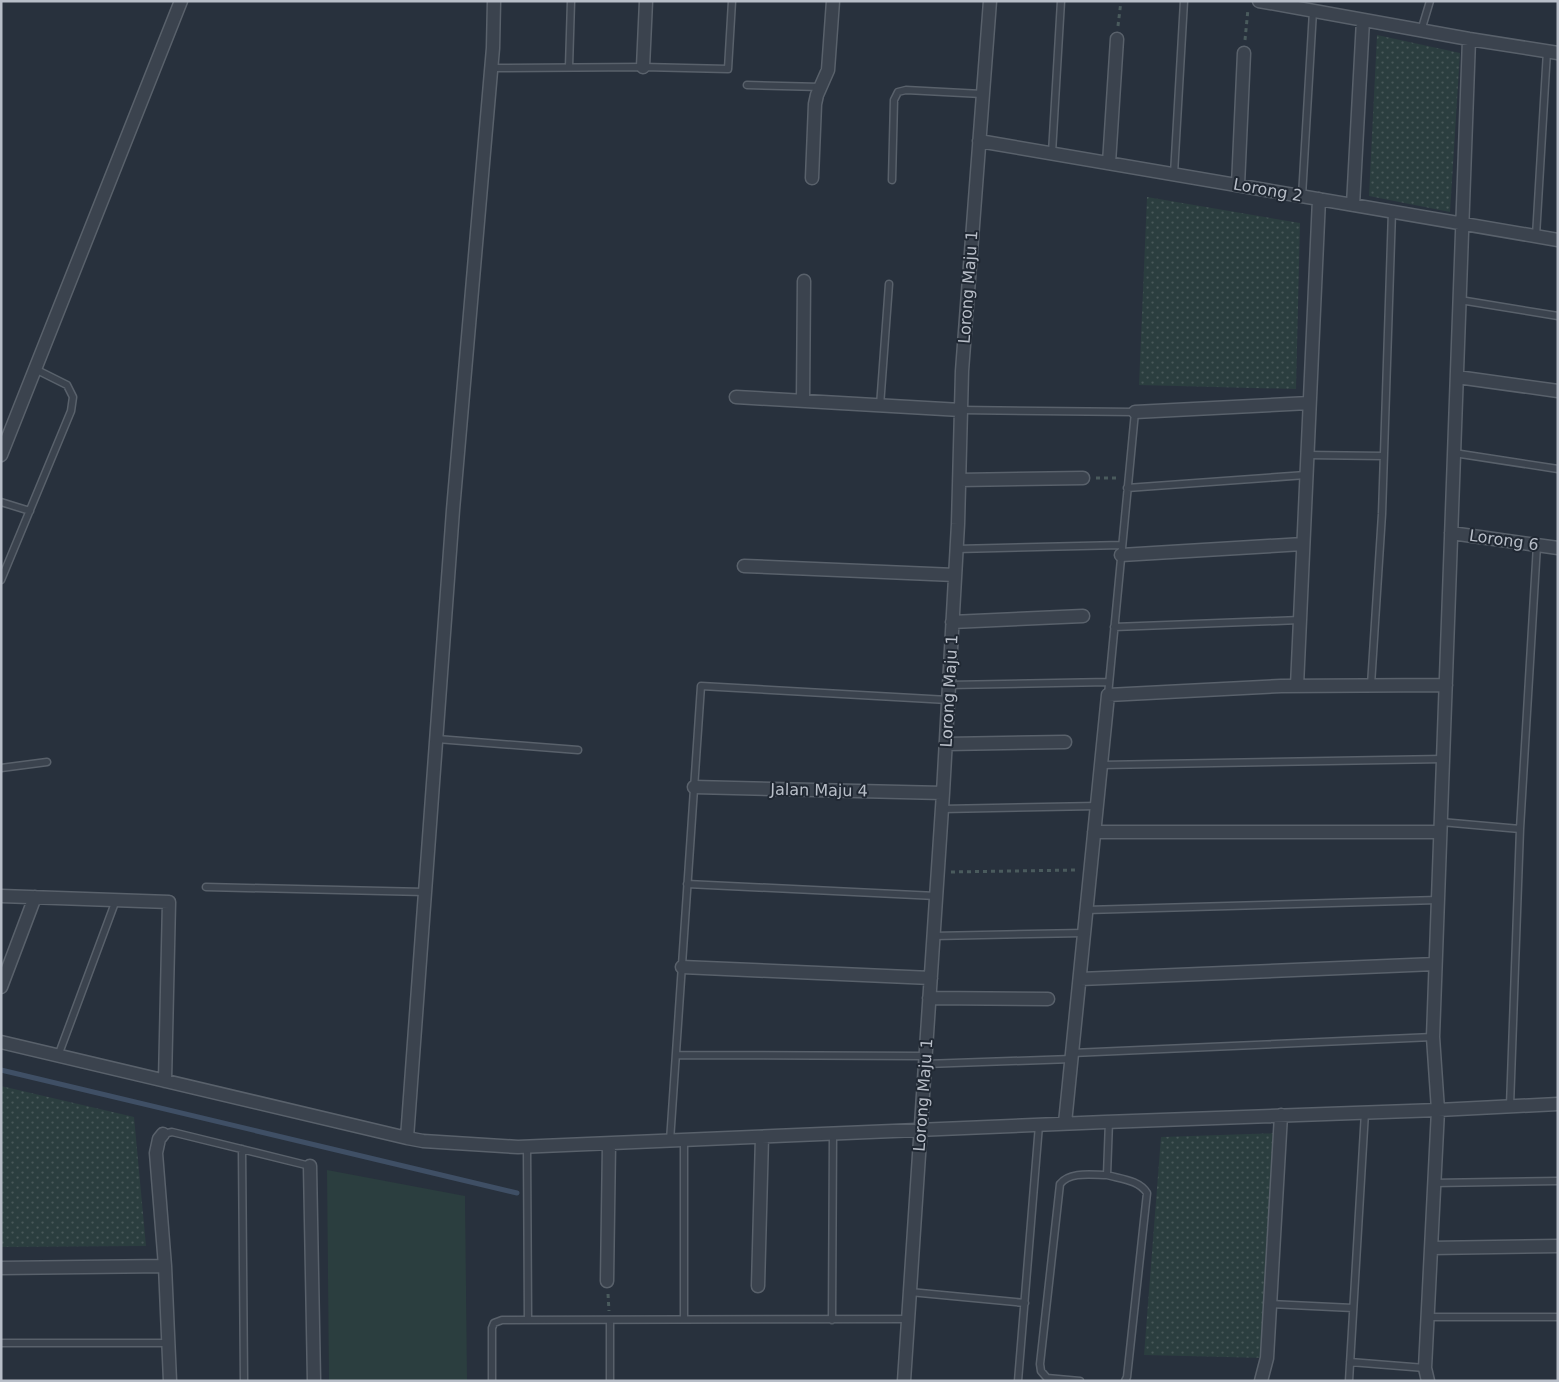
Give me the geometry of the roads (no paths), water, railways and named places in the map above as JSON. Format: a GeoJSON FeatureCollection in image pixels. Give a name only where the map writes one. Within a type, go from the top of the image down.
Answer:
{"type":"FeatureCollection","features":[{"type":"Feature","properties":{"kind":"street"},"geometry":{"type":"LineString","coordinates":[[1,455],[181,1]]}},
{"type":"Feature","properties":{"kind":"street"},"geometry":{"type":"LineString","coordinates":[[407,1138],[453,510],[492,68],[494,1]]}},
{"type":"Feature","properties":{"kind":"street"},"geometry":{"type":"LineString","coordinates":[[643,67],[646,1]]}},
{"type":"Feature","properties":{"kind":"street"},"geometry":{"type":"LineString","coordinates":[[812,178],[815,104],[828,70],[833,1]]}},
{"type":"Feature","properties":{"kind":"street","name":"Lorong Maju 1"},"geometry":{"type":"LineString","coordinates":[[904,1381],[944,793],[955,575],[962,371],[990,1]]}},
{"type":"Feature","properties":{"kind":"street"},"geometry":{"type":"LineString","coordinates":[[1259,1],[1552,52]]}},
{"type":"Feature","properties":{"kind":"street"},"geometry":{"type":"LineString","coordinates":[[1353,205],[1363,20]]}},
{"type":"Feature","properties":{"kind":"street"},"geometry":{"type":"LineString","coordinates":[[1109,163],[1117,39]]}},
{"type":"Feature","properties":{"kind":"street"},"geometry":{"type":"LineString","coordinates":[[1428,1381],[1425,1368],[1438,1110],[1433,1037],[1435,964],[1469,39]]}},
{"type":"Feature","properties":{"kind":"street"},"geometry":{"type":"LineString","coordinates":[[1238,185],[1244,53]]}},
{"type":"Feature","properties":{"kind":"street","name":"Lorong 2"},"geometry":{"type":"LineString","coordinates":[[979,141],[1558,240]]}},
{"type":"Feature","properties":{"kind":"street"},"geometry":{"type":"LineString","coordinates":[[1297,686],[1319,199]]}},
{"type":"Feature","properties":{"kind":"street"},"geometry":{"type":"LineString","coordinates":[[803,401],[804,280]]}},
{"type":"Feature","properties":{"kind":"street"},"geometry":{"type":"LineString","coordinates":[[1457,377],[1558,391]]}},
{"type":"Feature","properties":{"kind":"street"},"geometry":{"type":"LineString","coordinates":[[736,397],[961,410]]}},
{"type":"Feature","properties":{"kind":"street"},"geometry":{"type":"LineString","coordinates":[[1134,412],[1309,403]]}},
{"type":"Feature","properties":{"kind":"street"},"geometry":{"type":"LineString","coordinates":[[959,480],[1083,478]]}},
{"type":"Feature","properties":{"kind":"street","name":"Lorong 6"},"geometry":{"type":"LineString","coordinates":[[1451,533],[1558,548]]}},
{"type":"Feature","properties":{"kind":"street"},"geometry":{"type":"LineString","coordinates":[[1122,550],[1303,544]]}},
{"type":"Feature","properties":{"kind":"street"},"geometry":{"type":"LineString","coordinates":[[744,566],[955,575]]}},
{"type":"Feature","properties":{"kind":"street"},"geometry":{"type":"LineString","coordinates":[[952,622],[1083,616]]}},
{"type":"Feature","properties":{"kind":"street"},"geometry":{"type":"LineString","coordinates":[[1065,1123],[1108,688],[1446,685]]}},
{"type":"Feature","properties":{"kind":"street"},"geometry":{"type":"LineString","coordinates":[[946,744],[1065,742]]}},
{"type":"Feature","properties":{"kind":"street","name":"Jalan Maju 4"},"geometry":{"type":"LineString","coordinates":[[694,787],[944,793]]}},
{"type":"Feature","properties":{"kind":"street"},"geometry":{"type":"LineString","coordinates":[[1094,832],[1440,827]]}},
{"type":"Feature","properties":{"kind":"street"},"geometry":{"type":"LineString","coordinates":[[1,896],[168,902],[165,1081]]}},
{"type":"Feature","properties":{"kind":"street"},"geometry":{"type":"LineString","coordinates":[[1,987],[35,897]]}},
{"type":"Feature","properties":{"kind":"street"},"geometry":{"type":"LineString","coordinates":[[1080,979],[1435,964]]}},
{"type":"Feature","properties":{"kind":"street"},"geometry":{"type":"LineString","coordinates":[[682,967],[931,978]]}},
{"type":"Feature","properties":{"kind":"street"},"geometry":{"type":"LineString","coordinates":[[929,998],[1048,999]]}},
{"type":"Feature","properties":{"kind":"street"},"geometry":{"type":"LineString","coordinates":[[1,1042],[407,1138],[424,1141],[527,1147],[1109,1121],[1558,1104]]}},
{"type":"Feature","properties":{"kind":"street"},"geometry":{"type":"LineString","coordinates":[[1261,1381],[1267,1358],[1280,1115]]}},
{"type":"Feature","properties":{"kind":"street"},"geometry":{"type":"LineString","coordinates":[[163,1134],[159,1139],[156,1153],[166,1266],[170,1381]]}},
{"type":"Feature","properties":{"kind":"street"},"geometry":{"type":"LineString","coordinates":[[758,1286],[762,1137]]}},
{"type":"Feature","properties":{"kind":"street"},"geometry":{"type":"LineString","coordinates":[[607,1281],[609,1144]]}},
{"type":"Feature","properties":{"kind":"street"},"geometry":{"type":"LineString","coordinates":[[310,1166],[314,1381]]}},
{"type":"Feature","properties":{"kind":"street"},"geometry":{"type":"LineString","coordinates":[[1432,1248],[1558,1246]]}},
{"type":"Feature","properties":{"kind":"street"},"geometry":{"type":"LineString","coordinates":[[1,1268],[166,1266]]}},
{"type":"Feature","properties":{"kind":"lane"},"geometry":{"type":"LineString","coordinates":[[569,68],[571,1]]}},
{"type":"Feature","properties":{"kind":"lane"},"geometry":{"type":"LineString","coordinates":[[492,68],[643,67],[728,69],[732,1]]}},
{"type":"Feature","properties":{"kind":"lane"},"geometry":{"type":"LineString","coordinates":[[1052,153],[1061,1]]}},
{"type":"Feature","properties":{"kind":"lane"},"geometry":{"type":"LineString","coordinates":[[1174,174],[1184,1]]}},
{"type":"Feature","properties":{"kind":"lane"},"geometry":{"type":"LineString","coordinates":[[1421,30],[1430,1]]}},
{"type":"Feature","properties":{"kind":"lane"},"geometry":{"type":"LineString","coordinates":[[1302,196],[1313,11]]}},
{"type":"Feature","properties":{"kind":"lane"},"geometry":{"type":"LineString","coordinates":[[1536,236],[1552,52]]}},
{"type":"Feature","properties":{"kind":"lane"},"geometry":{"type":"LineString","coordinates":[[748,85],[821,87]]}},
{"type":"Feature","properties":{"kind":"lane"},"geometry":{"type":"LineString","coordinates":[[892,180],[894,100],[898,92],[906,90],[982,94]]}},
{"type":"Feature","properties":{"kind":"lane"},"geometry":{"type":"LineString","coordinates":[[1371,685],[1382,514],[1392,211]]}},
{"type":"Feature","properties":{"kind":"lane"},"geometry":{"type":"LineString","coordinates":[[880,406],[889,284]]}},
{"type":"Feature","properties":{"kind":"lane"},"geometry":{"type":"LineString","coordinates":[[1460,300],[1558,316]]}},
{"type":"Feature","properties":{"kind":"lane"},"geometry":{"type":"LineString","coordinates":[[1,580],[72,411],[73,397],[67,385],[35,369]]}},
{"type":"Feature","properties":{"kind":"lane"},"geometry":{"type":"LineString","coordinates":[[949,685],[1108,688],[1134,412],[961,410]]}},
{"type":"Feature","properties":{"kind":"lane"},"geometry":{"type":"LineString","coordinates":[[1454,453],[1558,469]]}},
{"type":"Feature","properties":{"kind":"lane"},"geometry":{"type":"LineString","coordinates":[[1307,455],[1384,456]]}},
{"type":"Feature","properties":{"kind":"lane"},"geometry":{"type":"LineString","coordinates":[[1127,488],[1306,475]]}},
{"type":"Feature","properties":{"kind":"lane"},"geometry":{"type":"LineString","coordinates":[[1,502],[30,511]]}},
{"type":"Feature","properties":{"kind":"lane"},"geometry":{"type":"LineString","coordinates":[[1510,1106],[1520,829],[1538,545]]}},
{"type":"Feature","properties":{"kind":"lane"},"geometry":{"type":"LineString","coordinates":[[956,549],[1122,550]]}},
{"type":"Feature","properties":{"kind":"lane"},"geometry":{"type":"LineString","coordinates":[[1114,627],[1300,620]]}},
{"type":"Feature","properties":{"kind":"lane"},"geometry":{"type":"LineString","coordinates":[[670,1141],[701,686],[948,700]]}},
{"type":"Feature","properties":{"kind":"lane"},"geometry":{"type":"LineString","coordinates":[[437,739],[578,750]]}},
{"type":"Feature","properties":{"kind":"lane"},"geometry":{"type":"LineString","coordinates":[[1101,765],[1443,759]]}},
{"type":"Feature","properties":{"kind":"lane"},"geometry":{"type":"LineString","coordinates":[[1,768],[47,762]]}},
{"type":"Feature","properties":{"kind":"lane"},"geometry":{"type":"LineString","coordinates":[[942,809],[1097,806]]}},
{"type":"Feature","properties":{"kind":"lane"},"geometry":{"type":"LineString","coordinates":[[1440,827],[1520,829]]}},
{"type":"Feature","properties":{"kind":"lane"},"geometry":{"type":"LineString","coordinates":[[687,884],[936,896]]}},
{"type":"Feature","properties":{"kind":"lane"},"geometry":{"type":"LineString","coordinates":[[206,887],[426,892]]}},
{"type":"Feature","properties":{"kind":"lane"},"geometry":{"type":"LineString","coordinates":[[58,1056],[116,900]]}},
{"type":"Feature","properties":{"kind":"lane"},"geometry":{"type":"LineString","coordinates":[[1086,910],[1438,900]]}},
{"type":"Feature","properties":{"kind":"lane"},"geometry":{"type":"LineString","coordinates":[[934,936],[1084,933]]}},
{"type":"Feature","properties":{"kind":"lane"},"geometry":{"type":"LineString","coordinates":[[676,1056],[925,1060],[1072,1056],[1433,1037]]}},
{"type":"Feature","properties":{"kind":"lane"},"geometry":{"type":"LineString","coordinates":[[1349,1381],[1365,1112]]}},
{"type":"Feature","properties":{"kind":"lane"},"geometry":{"type":"LineString","coordinates":[[1107,1175],[1109,1121]]}},
{"type":"Feature","properties":{"kind":"lane"},"geometry":{"type":"LineString","coordinates":[[1018,1381],[1039,1125]]}},
{"type":"Feature","properties":{"kind":"lane"},"geometry":{"type":"LineString","coordinates":[[163,1134],[172,1132],[310,1166]]}},
{"type":"Feature","properties":{"kind":"lane"},"geometry":{"type":"LineString","coordinates":[[832,1320],[834,1134]]}},
{"type":"Feature","properties":{"kind":"lane"},"geometry":{"type":"LineString","coordinates":[[684,1141],[684,1319]]}},
{"type":"Feature","properties":{"kind":"lane"},"geometry":{"type":"LineString","coordinates":[[527,1147],[528,1320]]}},
{"type":"Feature","properties":{"kind":"lane"},"geometry":{"type":"LineString","coordinates":[[242,1149],[244,1381]]}},
{"type":"Feature","properties":{"kind":"lane"},"geometry":{"type":"LineString","coordinates":[[1080,1381],[1047,1378],[1041,1371],[1040,1364],[1060,1184],[1064,1178],[1074,1176],[1107,1175],[1136,1182],[1144,1187],[1147,1193],[1127,1378],[1125,1381]]}},
{"type":"Feature","properties":{"kind":"lane"},"geometry":{"type":"LineString","coordinates":[[1433,1183],[1558,1181]]}},
{"type":"Feature","properties":{"kind":"lane"},"geometry":{"type":"LineString","coordinates":[[910,1292],[1025,1303]]}},
{"type":"Feature","properties":{"kind":"lane"},"geometry":{"type":"LineString","coordinates":[[1270,1304],[1353,1308]]}},
{"type":"Feature","properties":{"kind":"lane"},"geometry":{"type":"LineString","coordinates":[[1429,1317],[1558,1317]]}},
{"type":"Feature","properties":{"kind":"lane"},"geometry":{"type":"LineString","coordinates":[[492,1381],[491,1336],[494,1323],[502,1320],[908,1319]]}},
{"type":"Feature","properties":{"kind":"lane"},"geometry":{"type":"LineString","coordinates":[[610,1320],[610,1381]]}},
{"type":"Feature","properties":{"kind":"lane"},"geometry":{"type":"LineString","coordinates":[[1,1343],[168,1343]]}},
{"type":"Feature","properties":{"kind":"lane"},"geometry":{"type":"LineString","coordinates":[[1350,1362],[1425,1368]]}},
{"type":"Feature","properties":{"kind":"waterway"},"geometry":{"type":"LineString","coordinates":[[1,1070],[517,1193]]}}]}
